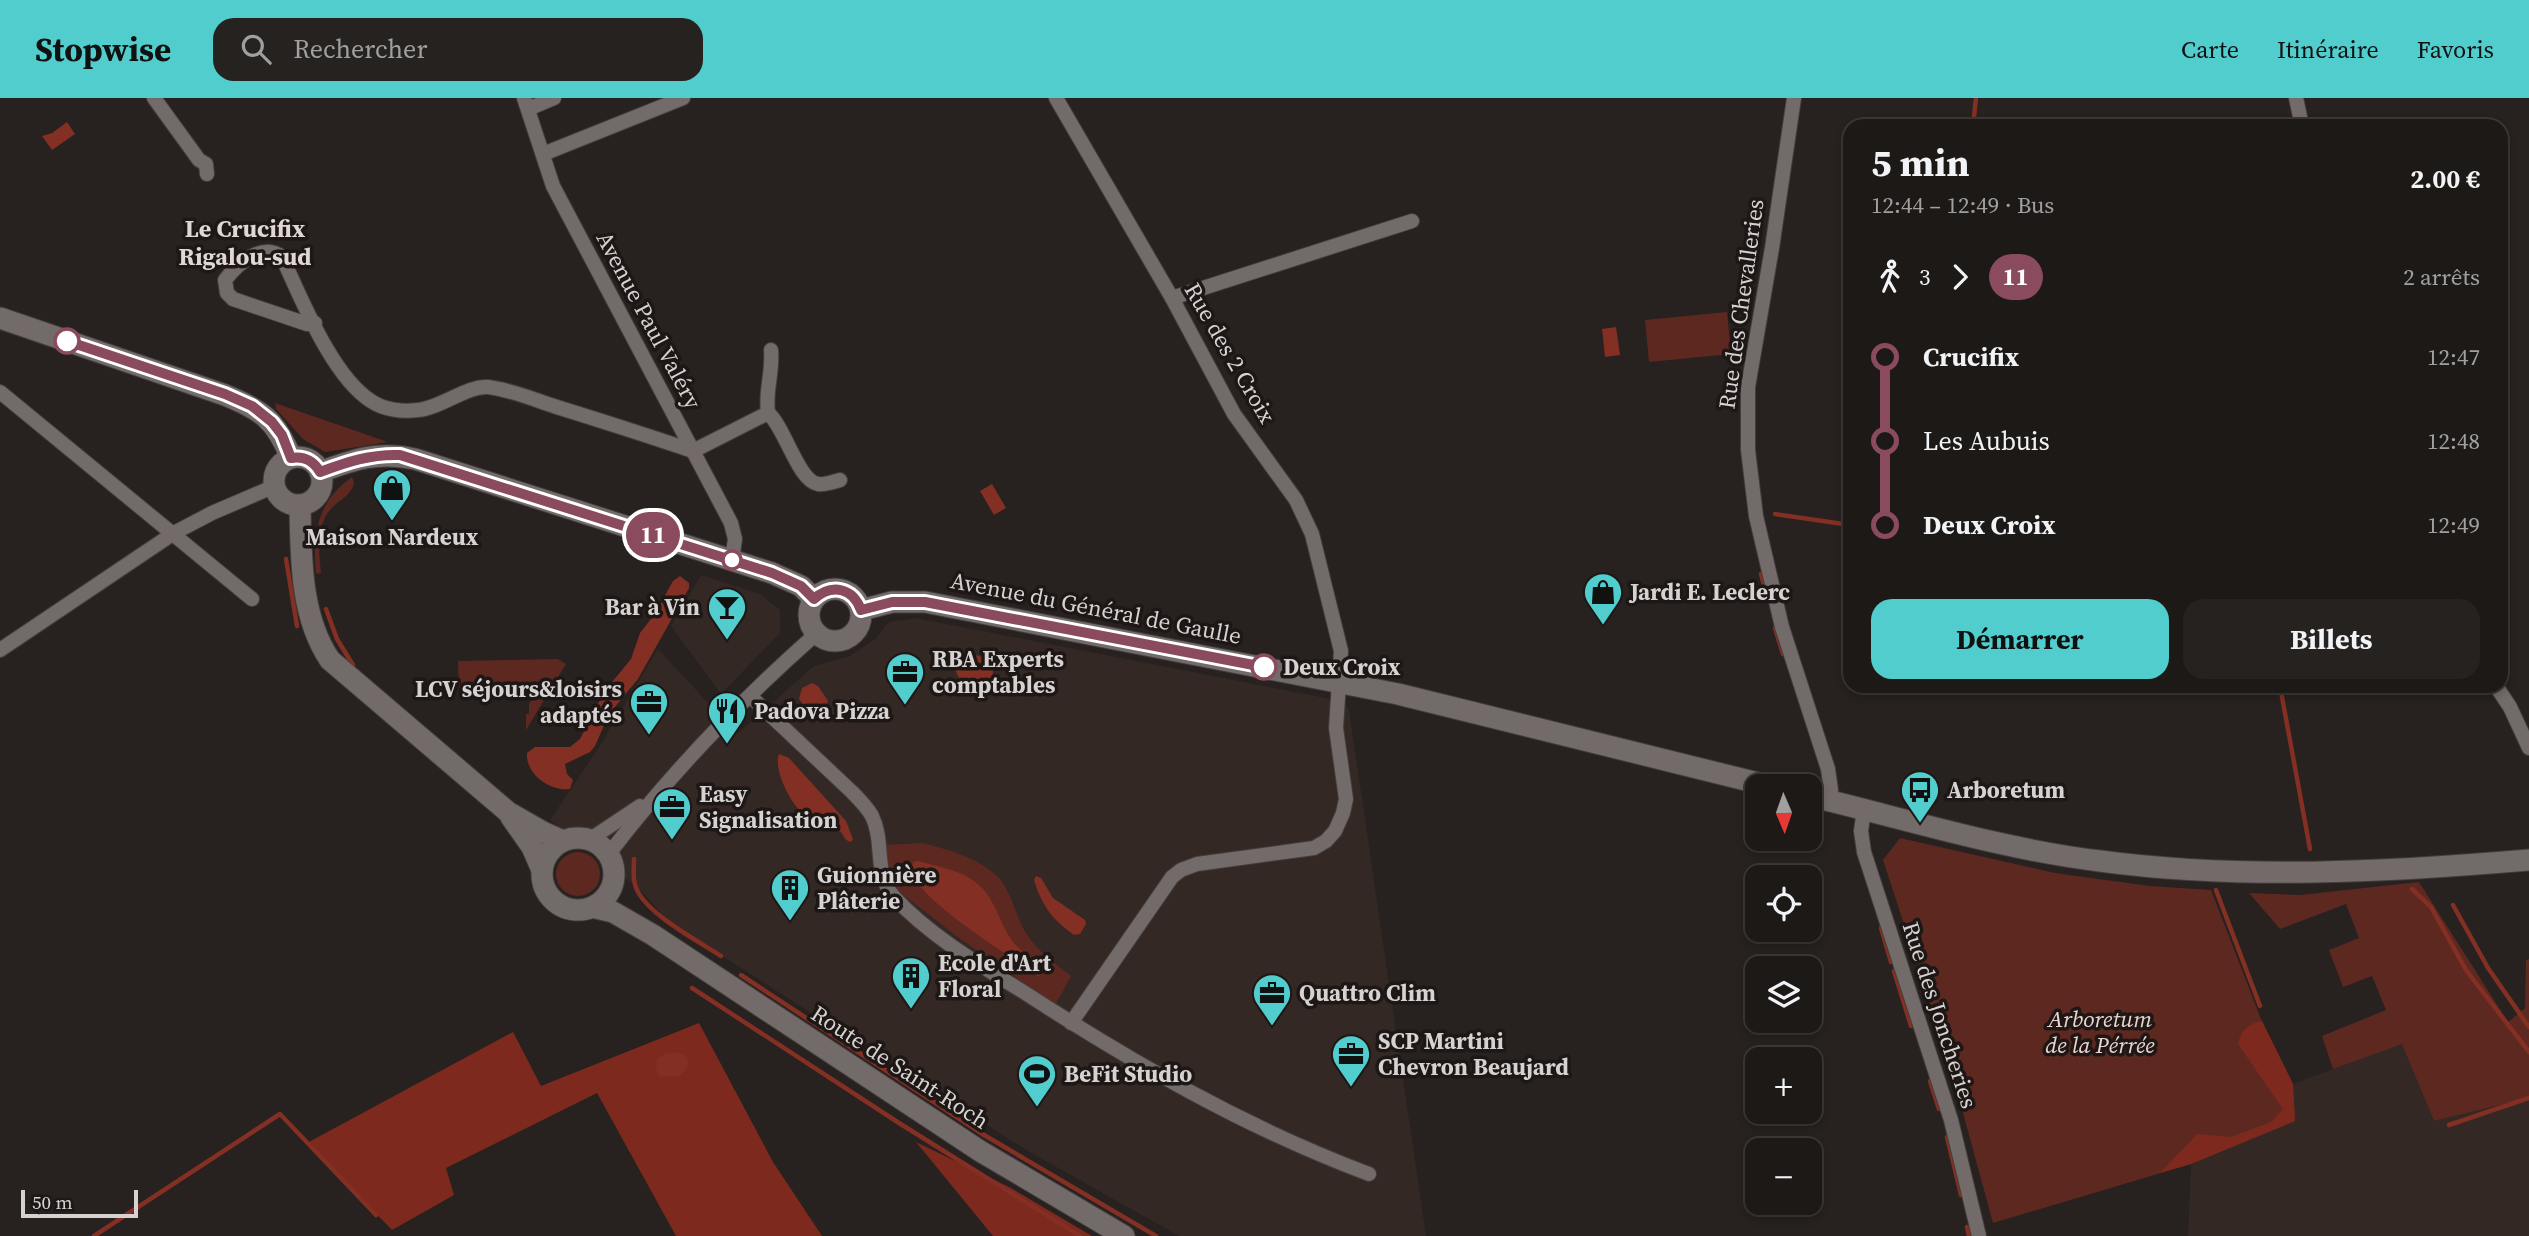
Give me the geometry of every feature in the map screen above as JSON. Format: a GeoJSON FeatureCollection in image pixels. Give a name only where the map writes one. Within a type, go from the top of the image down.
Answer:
{"type":"FeatureCollection","features":[{"type":"Feature","properties":{"kind":"street"},"geometry":{"type":"LineString","coordinates":[[154,98],[199,160],[206,164],[207,174]]}},
{"type":"Feature","properties":{"kind":"street"},"geometry":{"type":"LineString","coordinates":[[526,103],[554,98]]}},
{"type":"Feature","properties":{"kind":"street"},"geometry":{"type":"LineString","coordinates":[[543,155],[683,98]]}},
{"type":"Feature","properties":{"kind":"street","name":"Rue des 2 Croix"},"geometry":{"type":"LineString","coordinates":[[1056,98],[1234,414],[1296,500],[1312,534],[1341,651],[1336,727],[1346,799],[1335,831],[1326,841],[1314,848],[1197,864],[1172,877],[1071,1023]]}},
{"type":"Feature","properties":{"kind":"street","name":"Rue des Chevalleries"},"geometry":{"type":"LineString","coordinates":[[1794,98],[1748,387],[1748,450],[1761,541],[1782,627],[1828,769],[1831,790],[1822,796]]}},
{"type":"Feature","properties":{"kind":"street"},"geometry":{"type":"LineString","coordinates":[[2296,98],[2300,119]]}},
{"type":"Feature","properties":{"kind":"street","name":"Avenue Paul Valéry"},"geometry":{"type":"LineString","coordinates":[[526,103],[553,186],[734,532],[732,560]]}},
{"type":"Feature","properties":{"kind":"street"},"geometry":{"type":"LineString","coordinates":[[1171,298],[1412,221]]}},
{"type":"Feature","properties":{"kind":"street"},"geometry":{"type":"LineString","coordinates":[[315,323],[307,324],[233,299],[227,293],[225,280],[231,272],[259,252],[275,252],[282,257],[347,379],[374,403],[405,411],[434,408],[485,386],[693,452],[768,413]]}},
{"type":"Feature","properties":{"kind":"street"},"geometry":{"type":"LineString","coordinates":[[0,318],[225,394],[252,406],[272,422],[282,435],[291,458]]}},
{"type":"Feature","properties":{"kind":"street"},"geometry":{"type":"LineString","coordinates":[[771,350],[771,374],[766,396],[768,413],[778,424],[808,479],[820,485],[840,480]]}},
{"type":"Feature","properties":{"kind":"street"},"geometry":{"type":"LineString","coordinates":[[0,392],[252,599]]}},
{"type":"Feature","properties":{"kind":"street"},"geometry":{"type":"LineString","coordinates":[[320,472],[358,458],[380,454],[400,455],[732,560],[801,586],[814,599]]}},
{"type":"Feature","properties":{"kind":"street"},"geometry":{"type":"LineString","coordinates":[[305,458],[320,472],[321,486],[314,499],[300,505],[287,502],[277,493],[275,472],[284,461],[305,458]]}},
{"type":"Feature","properties":{"kind":"street"},"geometry":{"type":"LineString","coordinates":[[0,650],[174,533],[212,513],[275,486]]}},
{"type":"Feature","properties":{"kind":"street"},"geometry":{"type":"LineString","coordinates":[[300,505],[305,587],[318,637],[330,660],[344,675],[508,812],[564,841]]}},
{"type":"Feature","properties":{"kind":"street"},"geometry":{"type":"LineString","coordinates":[[828,590],[845,591],[853,596],[861,610],[856,631],[844,640],[829,641],[816,634],[808,613],[814,599],[828,590]]}},
{"type":"Feature","properties":{"kind":"street","name":"Avenue du Général de Gaulle"},"geometry":{"type":"LineString","coordinates":[[861,610],[892,602],[925,602],[1341,682],[1745,780]]}},
{"type":"Feature","properties":{"kind":"street"},"geometry":{"type":"LineString","coordinates":[[608,855],[653,797],[750,696],[816,634]]}},
{"type":"Feature","properties":{"kind":"street"},"geometry":{"type":"LineString","coordinates":[[2501,693],[2529,748]]}},
{"type":"Feature","properties":{"kind":"street"},"geometry":{"type":"LineString","coordinates":[[750,696],[867,809],[875,825],[882,877],[885,885],[901,904],[977,962],[1164,1079],[1266,1132],[1369,1174]]}},
{"type":"Feature","properties":{"kind":"street"},"geometry":{"type":"LineString","coordinates":[[589,840],[653,797]]}},
{"type":"Feature","properties":{"kind":"street"},"geometry":{"type":"LineString","coordinates":[[1822,799],[2032,850],[2168,869],[2306,874],[2529,860]]}},
{"type":"Feature","properties":{"kind":"street","name":"Rue des Joncheries"},"geometry":{"type":"LineString","coordinates":[[1864,809],[1861,817],[1864,852],[1951,1120],[1979,1236]]}},
{"type":"Feature","properties":{"kind":"street"},"geometry":{"type":"LineString","coordinates":[[508,812],[532,847],[548,894],[556,903],[580,910],[592,907],[607,894],[614,875],[608,855],[600,846],[581,838],[564,841],[549,852],[542,870]]}},
{"type":"Feature","properties":{"kind":"street","name":"Route de Saint-Roch"},"geometry":{"type":"LineString","coordinates":[[611,886],[653,935]]}},
{"type":"Feature","properties":{"kind":"street","name":"Route de Saint-Roch"},"geometry":{"type":"LineString","coordinates":[[592,907],[613,912],[653,935],[980,1151],[1124,1236]]}},
{"type":"Feature","properties":{"kind":"shaded area"},"geometry":{"type":"Polygon","coordinates":[[[67,122],[75,134],[52,150],[42,136],[52,133],[67,122]]]}},
{"type":"Feature","properties":{"kind":"shaded area"},"geometry":{"type":"Polygon","coordinates":[[[1616,327],[1620,355],[1605,357],[1602,329],[1616,327]]]}},
{"type":"Feature","properties":{"kind":"shaded area"},"geometry":{"type":"Polygon","coordinates":[[[992,484],[1006,508],[994,515],[980,491],[992,484]]]}},
{"type":"Feature","properties":{"kind":"shaded area"},"geometry":{"type":"Polygon","coordinates":[[[701,575],[760,594],[780,610],[780,633],[721,694],[671,626],[701,575]]]}},
{"type":"Feature","properties":{"kind":"shaded area"},"geometry":{"type":"Polygon","coordinates":[[[680,576],[689,583],[689,588],[638,679],[609,714],[590,752],[565,764],[567,774],[573,780],[570,789],[555,788],[541,780],[530,768],[527,753],[535,747],[570,747],[580,739],[604,692],[631,659],[640,633],[654,615],[673,581],[680,576]]]}},
{"type":"Feature","properties":{"kind":"shaded area"},"geometry":{"type":"Polygon","coordinates":[[[916,618],[1341,701],[1349,710],[1426,1236],[1179,1236],[1028,1151],[711,949],[679,933],[639,889],[550,820],[601,744],[658,649],[737,734],[814,666],[850,656],[875,639],[889,622],[916,618]]]}},
{"type":"Feature","properties":{"kind":"shaded area"},"geometry":{"type":"Polygon","coordinates":[[[951,648],[989,659],[993,663],[993,690],[990,695],[978,697],[963,683],[953,664],[949,651],[951,648]]]}},
{"type":"Feature","properties":{"kind":"shaded area"},"geometry":{"type":"Polygon","coordinates":[[[812,683],[818,686],[828,701],[826,706],[819,710],[805,707],[799,699],[802,688],[812,683]]]}},
{"type":"Feature","properties":{"kind":"shaded area"},"geometry":{"type":"Polygon","coordinates":[[[779,754],[789,758],[846,821],[853,839],[851,842],[846,840],[841,832],[810,819],[797,808],[780,776],[779,754]]]}},
{"type":"Feature","properties":{"kind":"shaded area"},"geometry":{"type":"Polygon","coordinates":[[[918,861],[959,873],[979,885],[991,900],[1013,942],[1042,967],[1041,975],[1038,976],[988,942],[933,900],[911,873],[913,862],[918,861]]]}},
{"type":"Feature","properties":{"kind":"shaded area"},"geometry":{"type":"Polygon","coordinates":[[[1036,876],[1041,878],[1053,898],[1085,920],[1086,924],[1080,934],[1074,935],[1044,905],[1034,880],[1036,876]]]}},
{"type":"Feature","properties":{"kind":"shaded area"},"geometry":{"type":"Polygon","coordinates":[[[2262,1021],[2293,1084],[2295,1121],[2191,1164],[2160,1173],[2197,1134],[2231,1137],[2271,1122],[2283,1109],[2238,1044],[2246,1028],[2262,1021]]]}},
{"type":"Feature","properties":{"kind":"shaded area"},"geometry":{"type":"Polygon","coordinates":[[[699,1023],[773,1162],[822,1236],[676,1236],[597,1093],[446,1168],[454,1195],[392,1230],[307,1143],[513,1032],[541,1086],[699,1023]]]}},
{"type":"Feature","properties":{"kind":"shaded area"},"geometry":{"type":"Polygon","coordinates":[[[2402,1043],[2434,1121],[2529,1098],[2529,1236],[2188,1236],[2191,1164],[2294,1121],[2293,1084],[2402,1043]]]}},
{"type":"Feature","properties":{"kind":"shaded area"},"geometry":{"type":"Polygon","coordinates":[[[677,1052],[685,1055],[689,1061],[687,1069],[679,1076],[660,1076],[656,1070],[657,1059],[677,1052]]]}},
{"type":"Feature","properties":{"kind":"shaded area"},"geometry":{"type":"Polygon","coordinates":[[[916,1142],[1011,1188],[1092,1236],[993,1236],[916,1142]]]}},
{"type":"Feature","properties":{"kind":"green space"},"geometry":{"type":"Polygon","coordinates":[[[1727,312],[1731,354],[1649,362],[1645,320],[1727,312]]]}},
{"type":"Feature","properties":{"kind":"green space"},"geometry":{"type":"Polygon","coordinates":[[[275,403],[388,442],[325,452],[303,439],[276,409],[275,403]]]}},
{"type":"Feature","properties":{"kind":"green space"},"geometry":{"type":"Polygon","coordinates":[[[352,477],[354,482],[351,491],[329,511],[322,525],[319,541],[321,573],[316,574],[315,545],[319,520],[331,497],[352,477]]]}},
{"type":"Feature","properties":{"kind":"green space"},"geometry":{"type":"Polygon","coordinates":[[[558,659],[566,664],[526,730],[526,714],[529,714],[529,704],[535,694],[526,688],[459,690],[458,661],[558,659]]]}},
{"type":"Feature","properties":{"kind":"green space","name":"Arboretum de la Pérrée"},"geometry":{"type":"Polygon","coordinates":[[[1900,838],[2055,873],[2150,886],[2211,890],[2261,1019],[2293,1084],[2295,1121],[2191,1164],[1993,1223],[1950,1065],[1883,860],[1900,838]]]}},
{"type":"Feature","properties":{"kind":"green space"},"geometry":{"type":"Polygon","coordinates":[[[922,843],[972,859],[997,876],[1009,893],[1022,926],[1032,941],[1071,976],[1055,1005],[955,935],[896,889],[888,872],[886,845],[922,843]]]}},
{"type":"Feature","properties":{"kind":"green space"},"geometry":{"type":"Polygon","coordinates":[[[578,852],[594,858],[600,874],[594,890],[578,896],[562,890],[556,874],[562,858],[578,852]]]}},
{"type":"Feature","properties":{"kind":"green space"},"geometry":{"type":"Polygon","coordinates":[[[2419,882],[2508,1022],[2525,1008],[2526,960],[2529,959],[2529,1098],[2434,1121],[2402,1044],[2333,1069],[2322,1036],[2386,1010],[2372,976],[2343,987],[2329,950],[2359,938],[2346,904],[2280,929],[2249,893],[2300,895],[2419,882]]]}},
{"type":"Feature","properties":{"kind":"waterway"},"geometry":{"type":"LineString","coordinates":[[1974,119],[1976,98]]}},
{"type":"Feature","properties":{"kind":"waterway"},"geometry":{"type":"LineString","coordinates":[[1775,514],[1843,524]]}},
{"type":"Feature","properties":{"kind":"waterway"},"geometry":{"type":"LineString","coordinates":[[286,559],[297,626]]}},
{"type":"Feature","properties":{"kind":"waterway"},"geometry":{"type":"LineString","coordinates":[[1761,574],[1765,589]]}},
{"type":"Feature","properties":{"kind":"waterway"},"geometry":{"type":"LineString","coordinates":[[326,609],[337,639],[353,665]]}},
{"type":"Feature","properties":{"kind":"waterway"},"geometry":{"type":"LineString","coordinates":[[1775,628],[1783,654]]}},
{"type":"Feature","properties":{"kind":"waterway"},"geometry":{"type":"LineString","coordinates":[[2281,693],[2310,849]]}},
{"type":"Feature","properties":{"kind":"waterway"},"geometry":{"type":"LineString","coordinates":[[634,859],[635,884],[644,901],[676,927],[721,956]]}},
{"type":"Feature","properties":{"kind":"waterway"},"geometry":{"type":"LineString","coordinates":[[2412,889],[2431,907],[2466,970],[2529,1052]]}},
{"type":"Feature","properties":{"kind":"waterway"},"geometry":{"type":"LineString","coordinates":[[2216,890],[2260,1006]]}},
{"type":"Feature","properties":{"kind":"waterway"},"geometry":{"type":"LineString","coordinates":[[2453,905],[2488,968],[2529,1027]]}},
{"type":"Feature","properties":{"kind":"waterway"},"geometry":{"type":"LineString","coordinates":[[1881,928],[1891,962]]}},
{"type":"Feature","properties":{"kind":"waterway"},"geometry":{"type":"LineString","coordinates":[[1894,971],[1911,1026]]}},
{"type":"Feature","properties":{"kind":"waterway"},"geometry":{"type":"LineString","coordinates":[[741,975],[984,1135],[1156,1236]]}},
{"type":"Feature","properties":{"kind":"waterway"},"geometry":{"type":"LineString","coordinates":[[692,988],[899,1123],[1080,1236]]}},
{"type":"Feature","properties":{"kind":"waterway"},"geometry":{"type":"LineString","coordinates":[[1930,1081],[1939,1109]]}},
{"type":"Feature","properties":{"kind":"waterway"},"geometry":{"type":"LineString","coordinates":[[2449,1125],[2529,1098]]}},
{"type":"Feature","properties":{"kind":"waterway"},"geometry":{"type":"LineString","coordinates":[[94,1236],[280,1114],[376,1215]]}},
{"type":"Feature","properties":{"kind":"waterway"},"geometry":{"type":"LineString","coordinates":[[1947,1137],[1961,1195]]}},
{"type":"Feature","properties":{"kind":"waterway"},"geometry":{"type":"LineString","coordinates":[[1967,1227],[1969,1236]]}},
{"type":"Feature","properties":{"kind":"bus line","name":"11"},"geometry":{"type":"LineString","coordinates":[[67,341],[225,394],[252,406],[263,413],[282,435],[291,458],[305,458],[320,472],[358,458],[380,454],[400,455],[772,573],[801,586],[814,599],[820,593],[837,589],[853,596],[861,610],[892,602],[925,602],[1264,667]]}},
{"type":"Feature","properties":{"kind":"place","name":"Maison Nardeux"},"geometry":{"type":"Point","coordinates":[392,522]}},
{"type":"Feature","properties":{"kind":"place","name":"Jardi E. Leclerc"},"geometry":{"type":"Point","coordinates":[1603,626]}},
{"type":"Feature","properties":{"kind":"place","name":"Bar à Vin"},"geometry":{"type":"Point","coordinates":[727,641]}},
{"type":"Feature","properties":{"kind":"place","name":"Deux Croix"},"geometry":{"type":"Point","coordinates":[1264,667]}},
{"type":"Feature","properties":{"kind":"place","name":"RBA Experts comptables"},"geometry":{"type":"Point","coordinates":[905,706]}},
{"type":"Feature","properties":{"kind":"place","name":"LCV séjours&loisirs adaptés"},"geometry":{"type":"Point","coordinates":[649,736]}},
{"type":"Feature","properties":{"kind":"place","name":"Padova Pizza"},"geometry":{"type":"Point","coordinates":[727,745]}},
{"type":"Feature","properties":{"kind":"place","name":"Arboretum"},"geometry":{"type":"Point","coordinates":[1920,824]}},
{"type":"Feature","properties":{"kind":"place","name":"Easy Signalisation"},"geometry":{"type":"Point","coordinates":[672,841]}},
{"type":"Feature","properties":{"kind":"place","name":"Guionnière Plâterie"},"geometry":{"type":"Point","coordinates":[790,922]}},
{"type":"Feature","properties":{"kind":"place","name":"Ecole d'Art Floral"},"geometry":{"type":"Point","coordinates":[911,1010]}},
{"type":"Feature","properties":{"kind":"place","name":"Quattro Clim"},"geometry":{"type":"Point","coordinates":[1272,1027]}},
{"type":"Feature","properties":{"kind":"place","name":"SCP Martini Chevron Beaujard"},"geometry":{"type":"Point","coordinates":[1351,1088]}},
{"type":"Feature","properties":{"kind":"place","name":"BeFit Studio"},"geometry":{"type":"Point","coordinates":[1037,1108]}},
{"type":"Feature","properties":{"kind":"district","name":"Le Crucifix Rigalou-sud"},"geometry":{"type":"Point","coordinates":[245,243]}}]}
